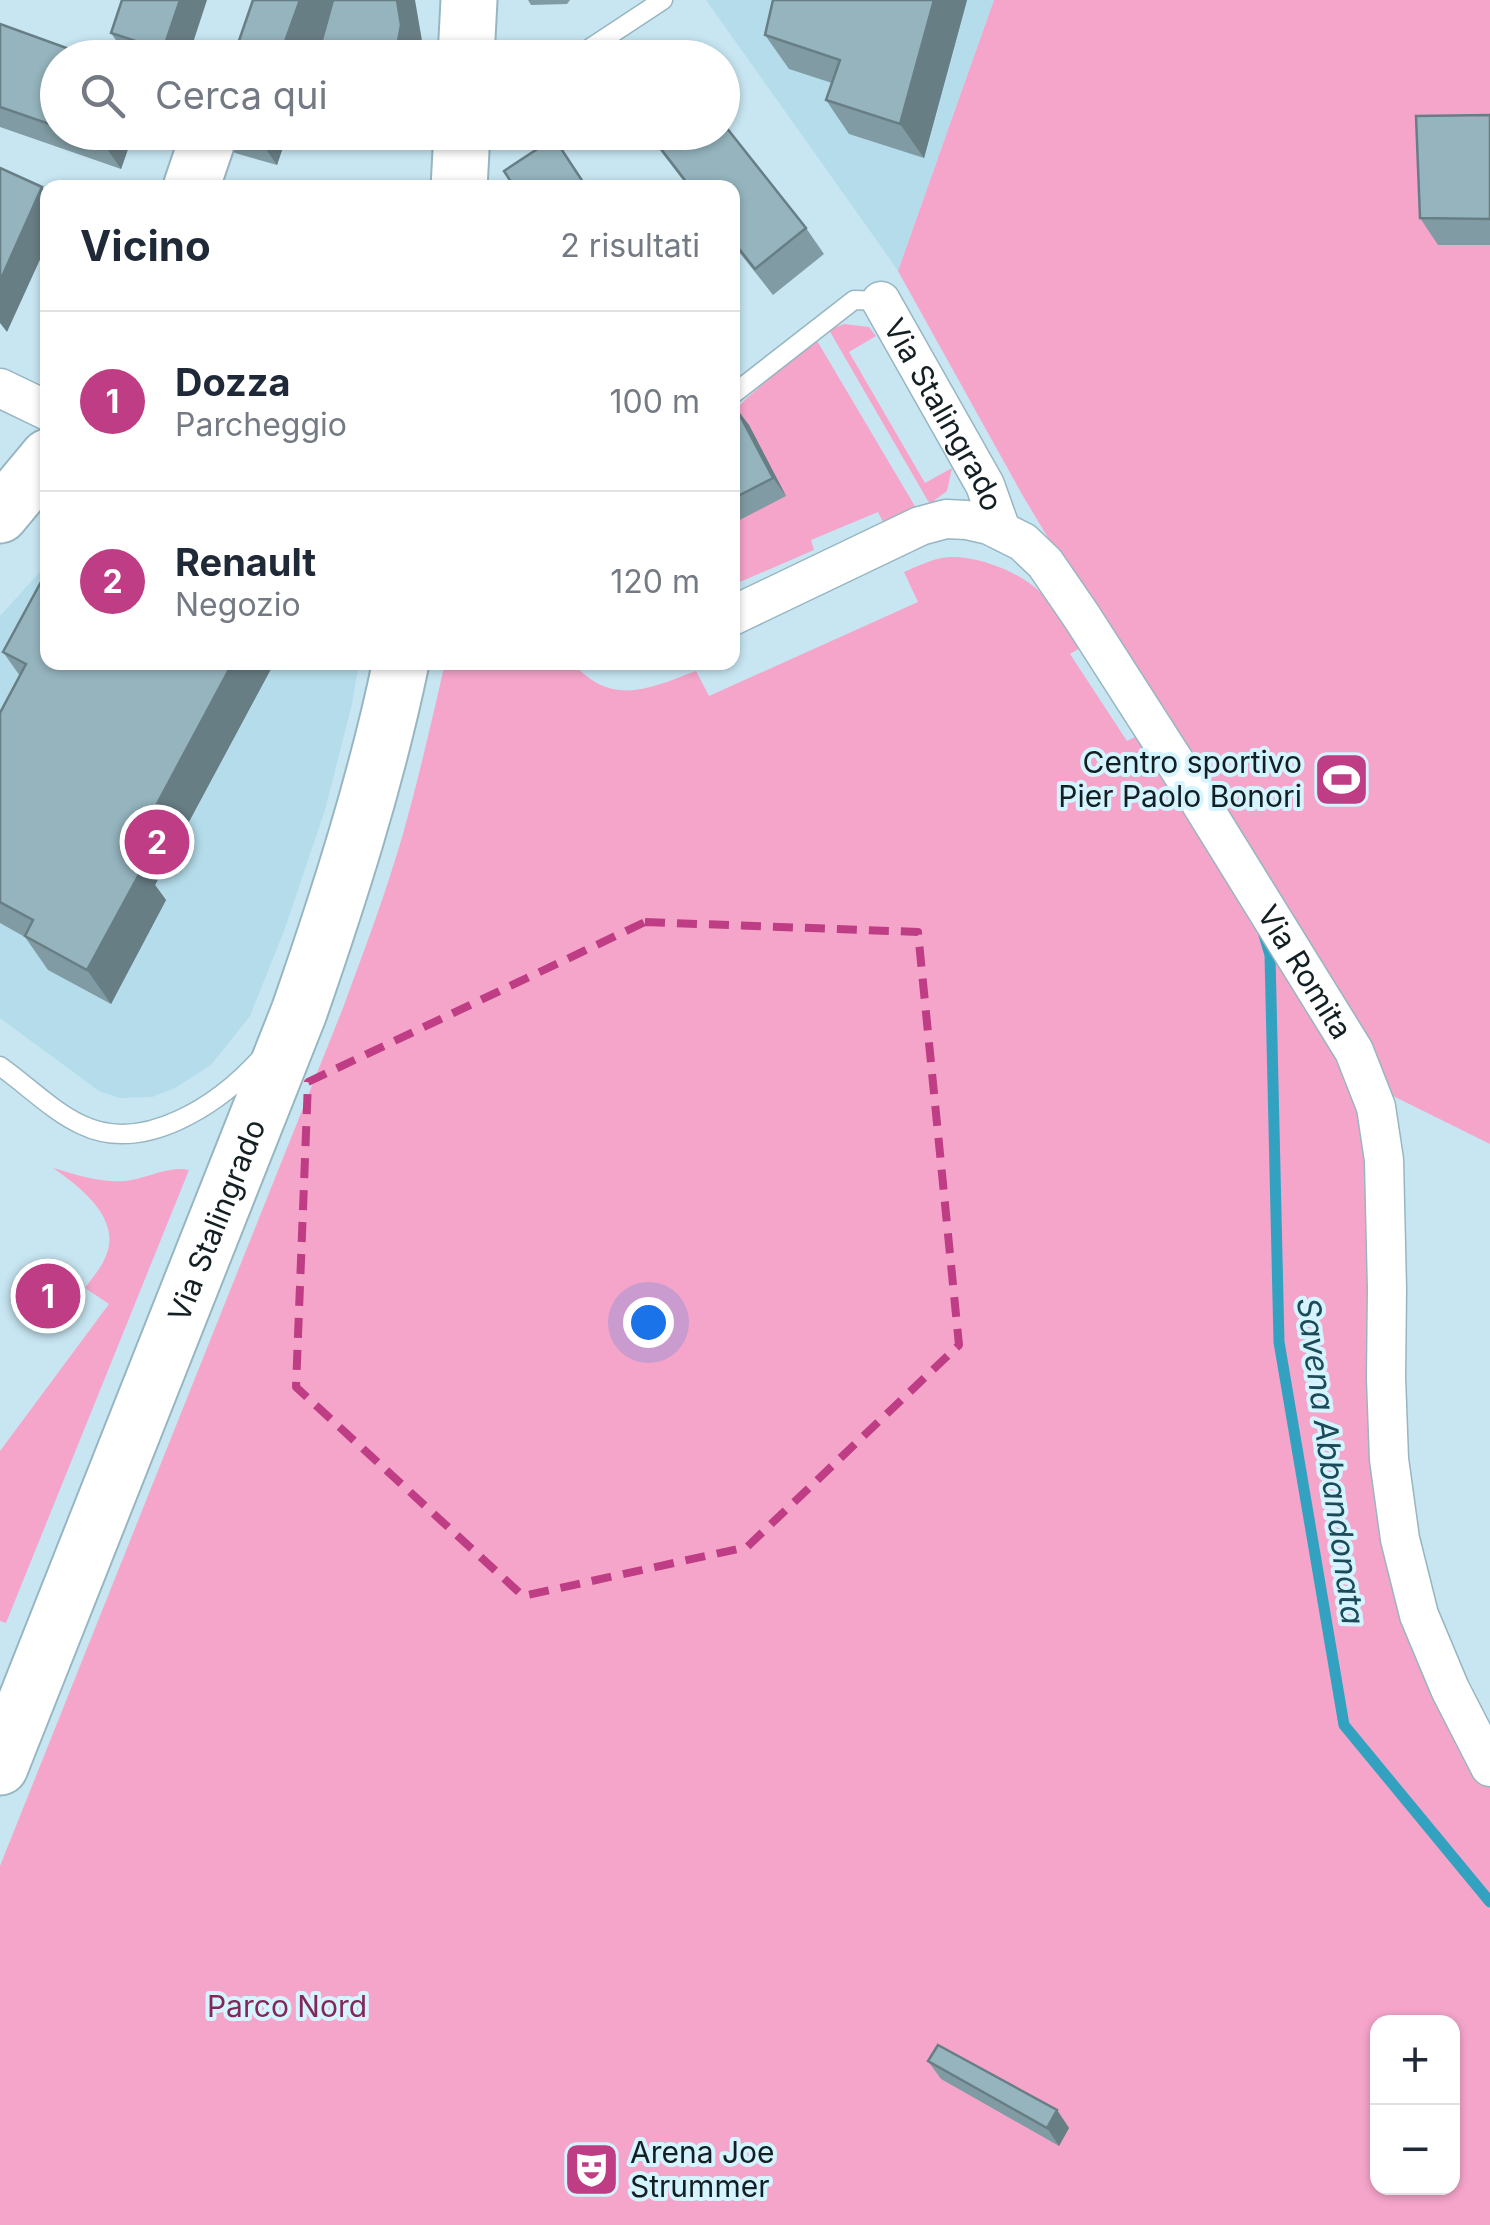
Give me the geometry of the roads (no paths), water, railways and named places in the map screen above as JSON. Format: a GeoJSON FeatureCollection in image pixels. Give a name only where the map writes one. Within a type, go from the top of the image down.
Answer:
{"type":"FeatureCollection","features":[{"type":"Feature","properties":{"kind":"main road"},"geometry":{"type":"LineString","coordinates":[[467,40],[469,0]]}},
{"type":"Feature","properties":{"kind":"main road"},"geometry":{"type":"LineString","coordinates":[[194,180],[204,150]]}},
{"type":"Feature","properties":{"kind":"main road"},"geometry":{"type":"LineString","coordinates":[[459,180],[461,150]]}},
{"type":"Feature","properties":{"kind":"main road"},"geometry":{"type":"LineString","coordinates":[[0,515],[40,457]]}},
{"type":"Feature","properties":{"kind":"main road","name":"Via Stalingrado"},"geometry":{"type":"LineString","coordinates":[[0,1767],[300,1012],[341,891],[396,676]]}},
{"type":"Feature","properties":{"kind":"street","name":"Via Stalingrado"},"geometry":{"type":"LineString","coordinates":[[880,301],[985,484],[1002,530]]}},
{"type":"Feature","properties":{"kind":"street"},"geometry":{"type":"LineString","coordinates":[[0,388],[40,438]]}},
{"type":"Feature","properties":{"kind":"street","name":"Via Romita"},"geometry":{"type":"LineString","coordinates":[[740,612],[930,522],[946,519],[967,520],[1002,530],[1023,542],[1045,563],[1072,602],[1354,1051],[1376,1106],[1384,1160],[1388,1443],[1400,1540],[1420,1615],[1450,1689],[1490,1767]]}},
{"type":"Feature","properties":{"kind":"lane"},"geometry":{"type":"LineString","coordinates":[[603,40],[664,0]]}},
{"type":"Feature","properties":{"kind":"lane","name":"Via Stalingrado"},"geometry":{"type":"LineString","coordinates":[[740,389],[854,300],[880,301]]}},
{"type":"Feature","properties":{"kind":"lane"},"geometry":{"type":"LineString","coordinates":[[0,1066],[78,1124],[93,1130],[134,1132],[200,1111],[226,1092],[300,1012]]}},
{"type":"Feature","properties":{"kind":"waterway","name":"Savena Abbandonata"},"geometry":{"type":"LineString","coordinates":[[1264,935],[1270,955],[1279,1342],[1344,1725],[1490,1902]]}},
{"type":"Feature","properties":{"kind":"place","name":"Centro sportivo Pier Paolo Bonori"},"geometry":{"type":"Point","coordinates":[1341,779]}},
{"type":"Feature","properties":{"kind":"place","name":"Renault"},"geometry":{"type":"Point","coordinates":[157,842]}},
{"type":"Feature","properties":{"kind":"place","name":"Dozza"},"geometry":{"type":"Point","coordinates":[48,1296]}},
{"type":"Feature","properties":{"kind":"place","name":"Arena Joe Strummer"},"geometry":{"type":"Point","coordinates":[591,2169]}},
{"type":"Feature","properties":{"kind":"park label","name":"Parco Nord"},"geometry":{"type":"Point","coordinates":[287,2006]}}]}
